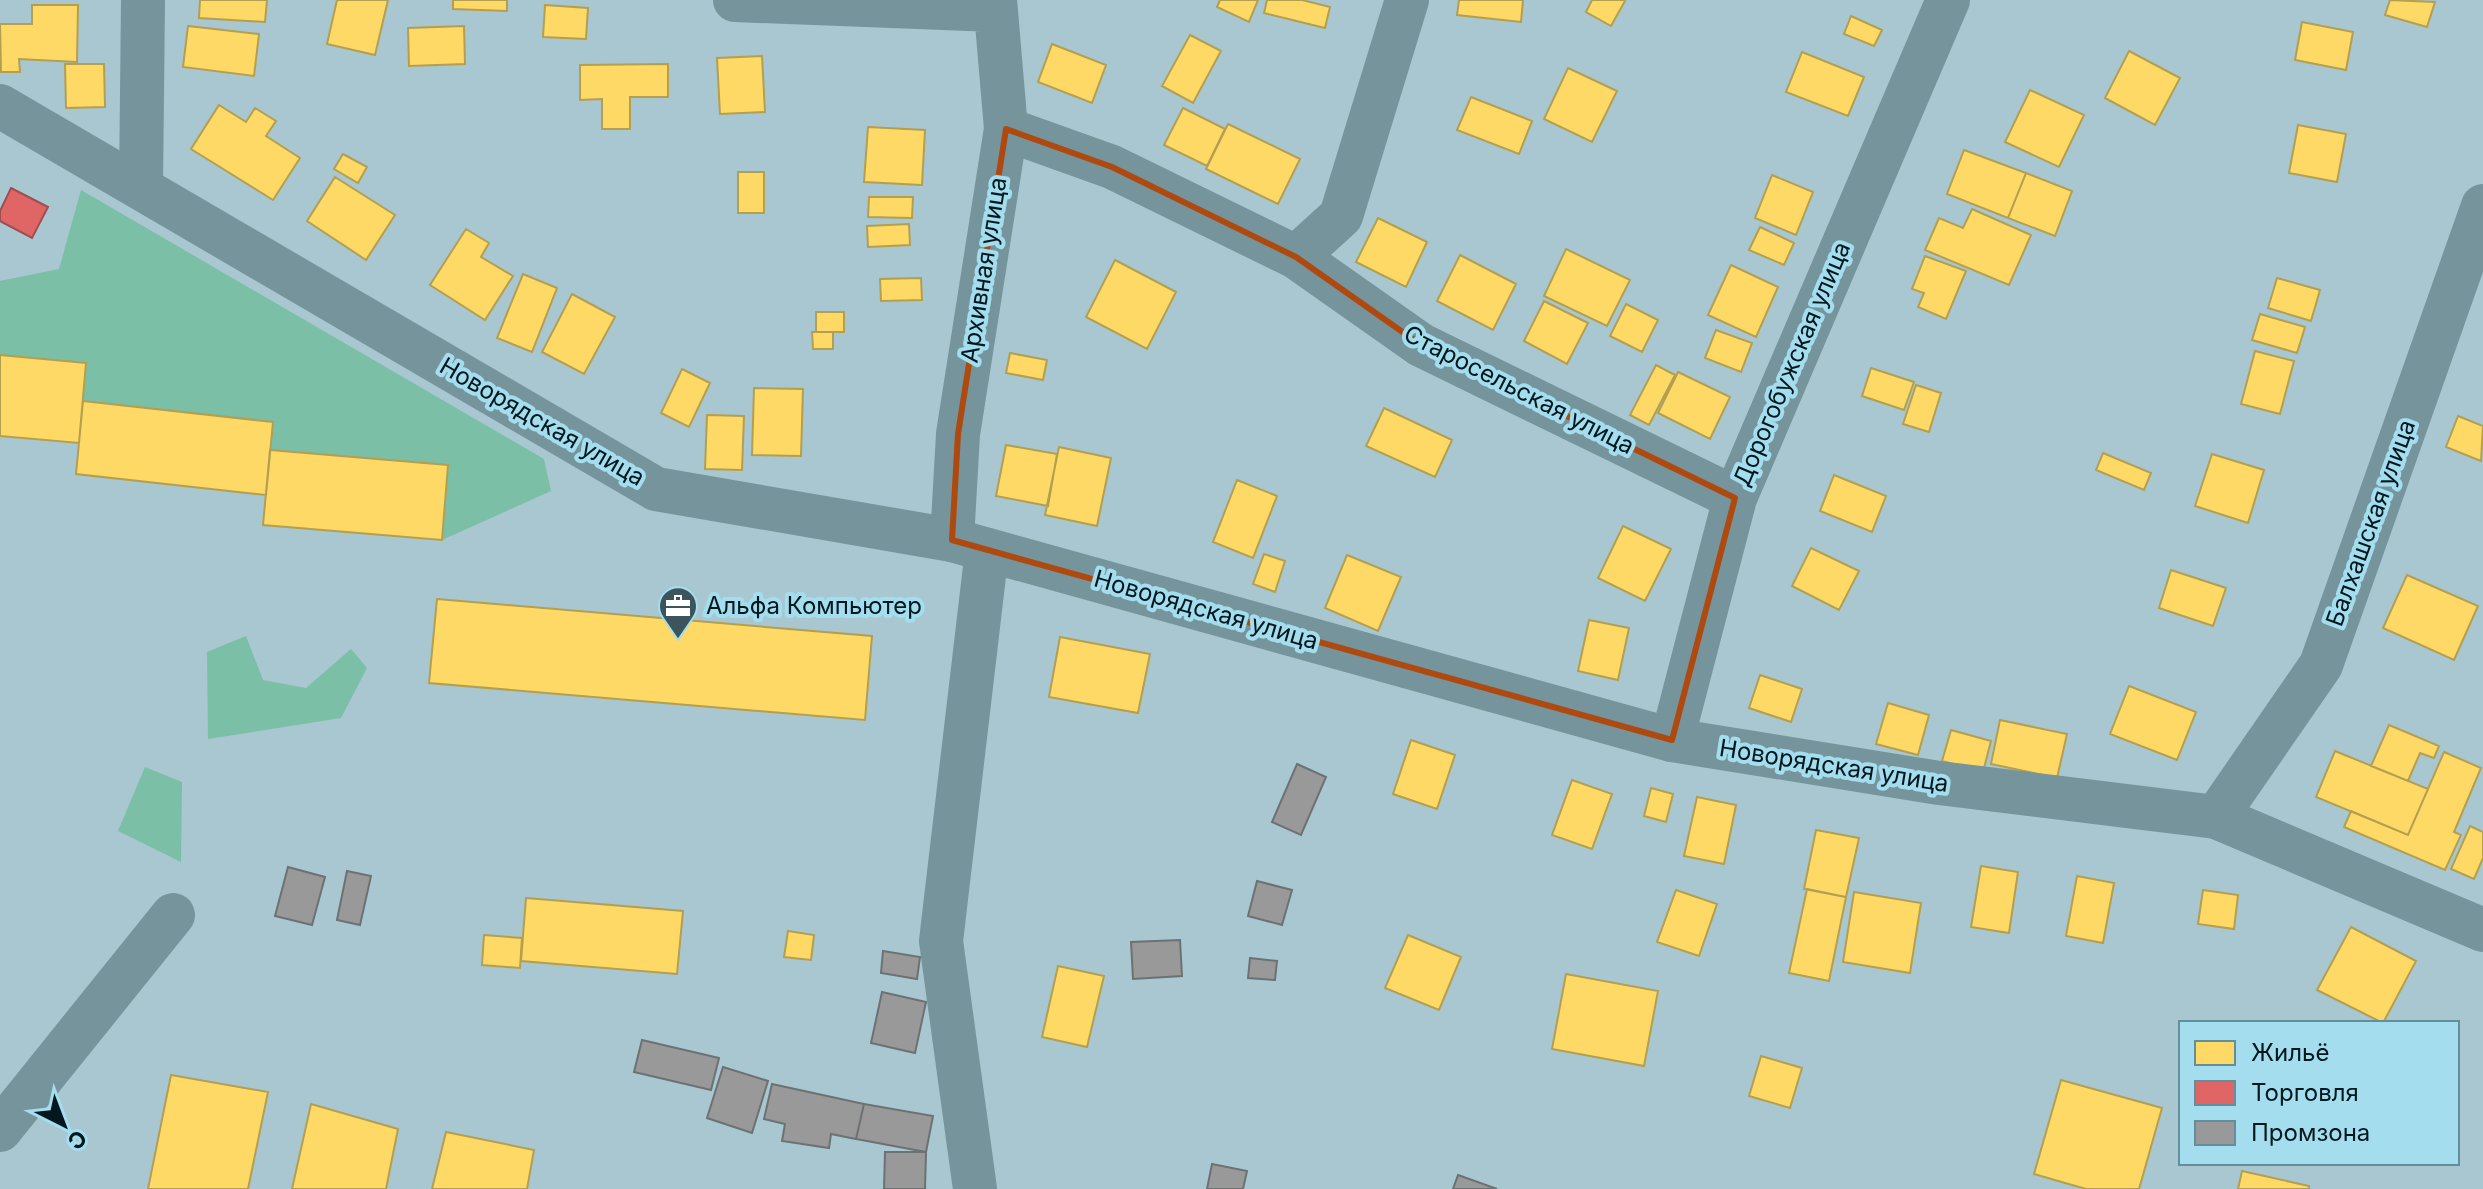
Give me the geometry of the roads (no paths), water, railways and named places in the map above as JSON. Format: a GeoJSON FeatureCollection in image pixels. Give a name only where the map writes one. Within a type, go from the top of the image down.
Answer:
{"type":"FeatureCollection","features":[{"type":"Feature","properties":{"kind":"street"},"geometry":{"type":"LineString","coordinates":[[141,187],[143,0]]}},
{"type":"Feature","properties":{"kind":"street"},"geometry":{"type":"LineString","coordinates":[[735,0],[995,5]]}},
{"type":"Feature","properties":{"kind":"street"},"geometry":{"type":"LineString","coordinates":[[1296,257],[1341,216],[1407,0]]}},
{"type":"Feature","properties":{"kind":"street","name":"Дорогобужская улица"},"geometry":{"type":"LineString","coordinates":[[1672,740],[1735,498],[1948,0]]}},
{"type":"Feature","properties":{"kind":"street","name":"Архивная улица"},"geometry":{"type":"LineString","coordinates":[[975,1189],[941,941],[970,545],[958,434],[1006,129],[995,5]]}},
{"type":"Feature","properties":{"kind":"street","name":"Новорядская улица"},"geometry":{"type":"LineString","coordinates":[[0,106],[656,489],[970,545],[1672,740],[1939,783],[2216,817],[2483,930]]}},
{"type":"Feature","properties":{"kind":"street","name":"Старосельская улица"},"geometry":{"type":"LineString","coordinates":[[1006,129],[1112,167],[1296,257],[1421,345],[1735,498]]}},
{"type":"Feature","properties":{"kind":"street","name":"Балхашская улица"},"geometry":{"type":"LineString","coordinates":[[2216,817],[2321,665],[2483,206]]}},
{"type":"Feature","properties":{"kind":"street"},"geometry":{"type":"LineString","coordinates":[[0,1130],[173,915]]}},
{"type":"Feature","properties":{"kind":"place","name":"Альфа Компьютер"},"geometry":{"type":"Point","coordinates":[678,640]}}]}
